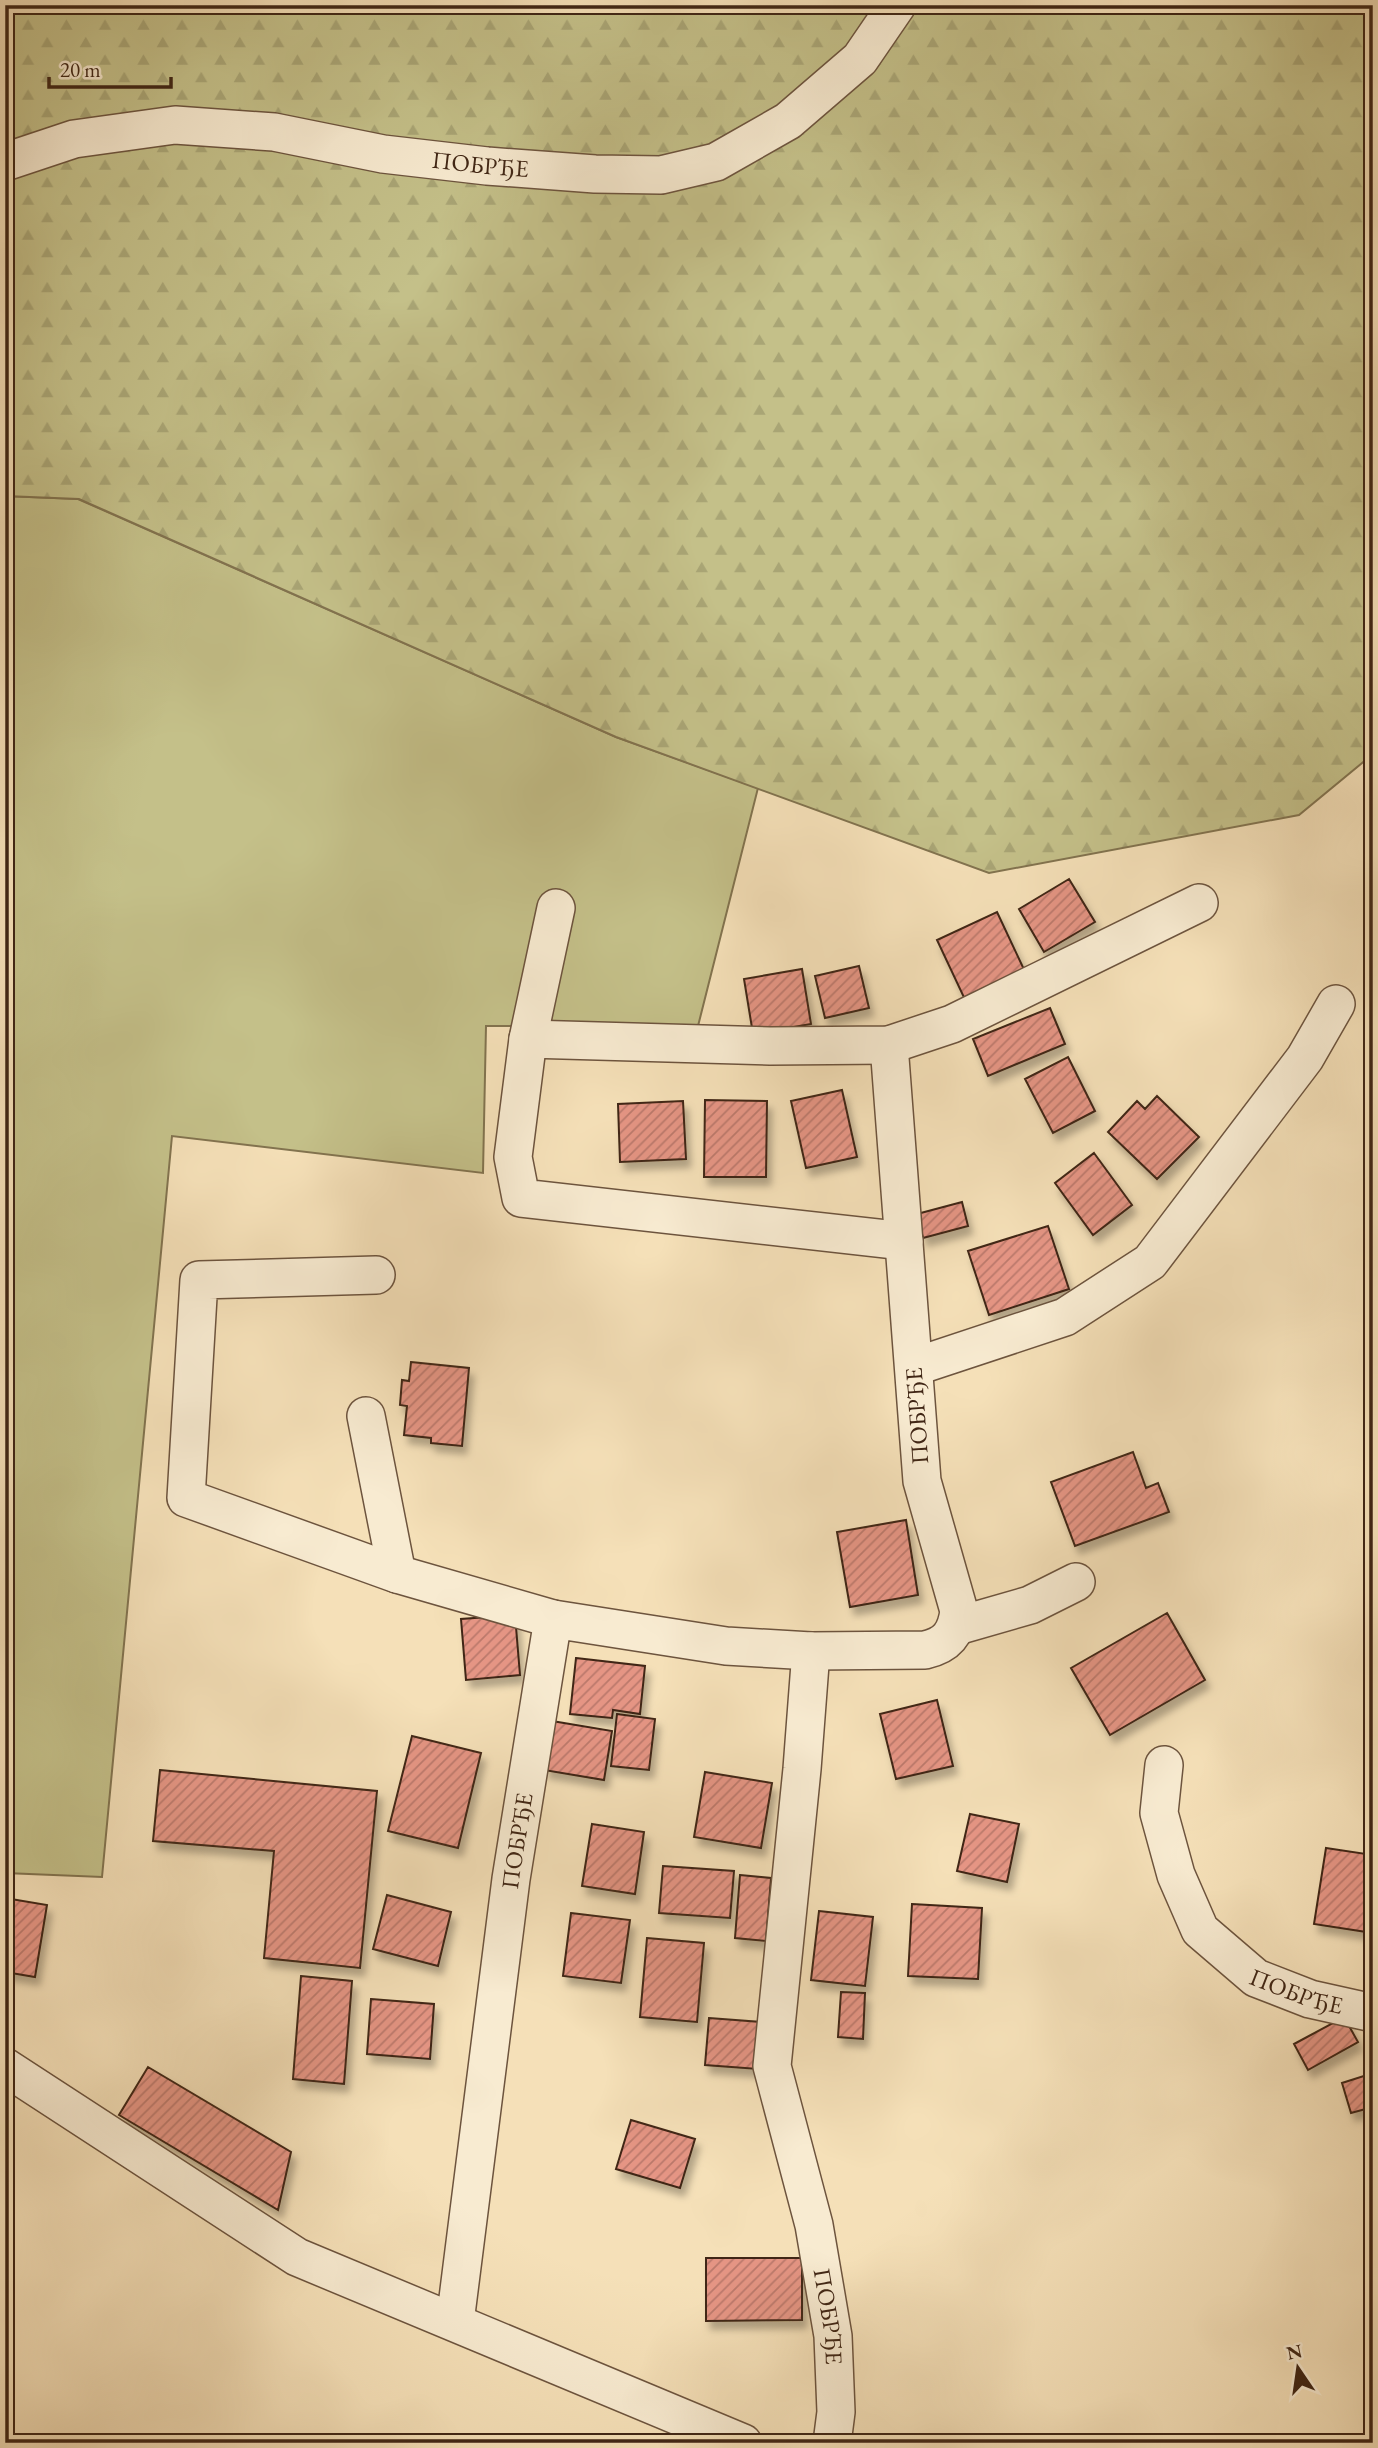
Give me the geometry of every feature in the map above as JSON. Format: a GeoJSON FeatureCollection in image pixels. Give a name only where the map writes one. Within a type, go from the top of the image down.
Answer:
{"type":"FeatureCollection","features":[{"type":"Feature","properties":{"kind":"street","name":"ПОБРЂЕ"},"geometry":{"type":"LineString","coordinates":[[5,162],[74,139],[175,125],[274,132],[383,154],[487,166],[595,174],[661,175],[716,162],[788,121],[860,60],[897,5]]}},
{"type":"Feature","properties":{"kind":"street"},"geometry":{"type":"LineString","coordinates":[[528,1040],[770,1046],[889,1045],[952,1024],[1199,903]]}},
{"type":"Feature","properties":{"kind":"street"},"geometry":{"type":"LineString","coordinates":[[556,908],[528,1040],[513,1157],[521,1198],[904,1241]]}},
{"type":"Feature","properties":{"kind":"street"},"geometry":{"type":"LineString","coordinates":[[914,1367],[1065,1317],[1150,1262],[1305,1058],[1336,1004]]}},
{"type":"Feature","properties":{"kind":"street","name":"ПОБРЂЕ"},"geometry":{"type":"LineString","coordinates":[[889,1045],[922,1481],[960,1611],[957,1626]]}},
{"type":"Feature","properties":{"kind":"street"},"geometry":{"type":"LineString","coordinates":[[376,1275],[199,1280],[186,1498],[397,1574],[553,1619],[726,1646],[811,1651],[925,1650],[941,1647],[957,1626],[1030,1605],[1076,1582]]}},
{"type":"Feature","properties":{"kind":"street"},"geometry":{"type":"LineString","coordinates":[[366,1416],[397,1574]]}},
{"type":"Feature","properties":{"kind":"street","name":"ПОБРЂЕ"},"geometry":{"type":"LineString","coordinates":[[455,2322],[509,1892],[553,1619]]}},
{"type":"Feature","properties":{"kind":"street","name":"ПОБРЂЕ"},"geometry":{"type":"LineString","coordinates":[[811,1651],[772,2066],[814,2225],[832,2336],[836,2412],[832,2443]]}},
{"type":"Feature","properties":{"kind":"street","name":"ПОБРЂЕ"},"geometry":{"type":"LineString","coordinates":[[1164,1765],[1159,1813],[1176,1875],[1200,1930],[1256,1978],[1310,1999],[1373,2013]]}},
{"type":"Feature","properties":{"kind":"street"},"geometry":{"type":"LineString","coordinates":[[5,2067],[298,2257],[743,2443]]}},
{"type":"Feature","properties":{"kind":"green space"},"geometry":{"type":"Polygon","coordinates":[[[5,5],[1373,5],[1373,754],[1299,815],[989,873],[616,737],[79,499],[5,496],[5,5]]]}},
{"type":"Feature","properties":{"kind":"green space"},"geometry":{"type":"Polygon","coordinates":[[[5,496],[78,499],[616,737],[758,788],[698,1026],[486,1026],[483,1173],[172,1136],[102,1877],[5,1873],[5,496]]]}},
{"type":"Feature","properties":{"kind":"building"},"geometry":{"type":"Polygon","coordinates":[[[1069,879],[1095,922],[1044,952],[1019,909],[1069,879]]]}},
{"type":"Feature","properties":{"kind":"building"},"geometry":{"type":"Polygon","coordinates":[[[997,912],[1028,978],[968,1006],[937,940],[997,912]]]}},
{"type":"Feature","properties":{"kind":"building"},"geometry":{"type":"Polygon","coordinates":[[[859,966],[869,1008],[825,1018],[815,976],[859,966]]]}},
{"type":"Feature","properties":{"kind":"building"},"geometry":{"type":"Polygon","coordinates":[[[802,969],[811,1024],[753,1034],[744,979],[802,969]]]}},
{"type":"Feature","properties":{"kind":"building"},"geometry":{"type":"Polygon","coordinates":[[[1050,1008],[1065,1044],[988,1076],[973,1039],[1050,1008]]]}},
{"type":"Feature","properties":{"kind":"building"},"geometry":{"type":"Polygon","coordinates":[[[1068,1057],[1095,1111],[1053,1133],[1025,1079],[1068,1057]]]}},
{"type":"Feature","properties":{"kind":"building"},"geometry":{"type":"Polygon","coordinates":[[[842,1090],[857,1157],[806,1168],[791,1101],[842,1090]]]}},
{"type":"Feature","properties":{"kind":"building"},"geometry":{"type":"Polygon","coordinates":[[[1157,1096],[1199,1137],[1157,1179],[1108,1132],[1137,1101],[1145,1109],[1157,1096]]]}},
{"type":"Feature","properties":{"kind":"building"},"geometry":{"type":"Polygon","coordinates":[[[705,1100],[767,1101],[766,1177],[704,1177],[705,1100]]]}},
{"type":"Feature","properties":{"kind":"building"},"geometry":{"type":"Polygon","coordinates":[[[683,1101],[686,1159],[620,1162],[618,1104],[683,1101]]]}},
{"type":"Feature","properties":{"kind":"building"},"geometry":{"type":"Polygon","coordinates":[[[1094,1153],[1132,1205],[1093,1235],[1055,1183],[1094,1153]]]}},
{"type":"Feature","properties":{"kind":"building"},"geometry":{"type":"Polygon","coordinates":[[[962,1202],[968,1226],[923,1238],[917,1214],[962,1202]]]}},
{"type":"Feature","properties":{"kind":"building"},"geometry":{"type":"Polygon","coordinates":[[[1048,1226],[1069,1289],[989,1315],[968,1251],[1048,1226]]]}},
{"type":"Feature","properties":{"kind":"building"},"geometry":{"type":"Polygon","coordinates":[[[411,1362],[469,1368],[462,1446],[431,1443],[431,1438],[404,1435],[407,1406],[400,1405],[402,1380],[409,1381],[411,1362]]]}},
{"type":"Feature","properties":{"kind":"building"},"geometry":{"type":"Polygon","coordinates":[[[1133,1452],[1146,1488],[1158,1483],[1169,1512],[1075,1546],[1051,1482],[1133,1452]]]}},
{"type":"Feature","properties":{"kind":"building"},"geometry":{"type":"Polygon","coordinates":[[[906,1520],[918,1595],[850,1607],[837,1532],[906,1520]]]}},
{"type":"Feature","properties":{"kind":"building"},"geometry":{"type":"Polygon","coordinates":[[[1167,1613],[1205,1680],[1110,1735],[1071,1668],[1167,1613]]]}},
{"type":"Feature","properties":{"kind":"building"},"geometry":{"type":"Polygon","coordinates":[[[515,1615],[520,1675],[466,1680],[461,1619],[515,1615]]]}},
{"type":"Feature","properties":{"kind":"building"},"geometry":{"type":"Polygon","coordinates":[[[576,1658],[645,1666],[640,1714],[613,1710],[612,1718],[570,1714],[576,1658]]]}},
{"type":"Feature","properties":{"kind":"building"},"geometry":{"type":"Polygon","coordinates":[[[937,1700],[953,1766],[896,1779],[880,1714],[937,1700]]]}},
{"type":"Feature","properties":{"kind":"building"},"geometry":{"type":"Polygon","coordinates":[[[617,1714],[655,1719],[649,1770],[611,1766],[617,1714]]]}},
{"type":"Feature","properties":{"kind":"building"},"geometry":{"type":"Polygon","coordinates":[[[552,1721],[612,1731],[604,1780],[544,1770],[552,1721]]]}},
{"type":"Feature","properties":{"kind":"building"},"geometry":{"type":"Polygon","coordinates":[[[412,1736],[481,1753],[458,1848],[388,1831],[412,1736]]]}},
{"type":"Feature","properties":{"kind":"building"},"geometry":{"type":"Polygon","coordinates":[[[160,1770],[377,1791],[360,1968],[264,1958],[274,1851],[153,1841],[160,1770]]]}},
{"type":"Feature","properties":{"kind":"building"},"geometry":{"type":"Polygon","coordinates":[[[705,1772],[772,1783],[761,1848],[694,1837],[705,1772]]]}},
{"type":"Feature","properties":{"kind":"building"},"geometry":{"type":"Polygon","coordinates":[[[970,1814],[1019,1824],[1007,1882],[957,1871],[970,1814]]]}},
{"type":"Feature","properties":{"kind":"building"},"geometry":{"type":"Polygon","coordinates":[[[592,1824],[644,1832],[635,1894],[582,1886],[592,1824]]]}},
{"type":"Feature","properties":{"kind":"building"},"geometry":{"type":"Polygon","coordinates":[[[1326,1848],[1373,1855],[1373,1933],[1314,1924],[1326,1848]]]}},
{"type":"Feature","properties":{"kind":"building"},"geometry":{"type":"Polygon","coordinates":[[[663,1866],[734,1871],[730,1918],[659,1913],[663,1866]]]}},
{"type":"Feature","properties":{"kind":"building"},"geometry":{"type":"Polygon","coordinates":[[[740,1875],[771,1878],[766,1941],[735,1938],[740,1875]]]}},
{"type":"Feature","properties":{"kind":"building"},"geometry":{"type":"Polygon","coordinates":[[[387,1895],[451,1912],[438,1966],[373,1949],[387,1895]]]}},
{"type":"Feature","properties":{"kind":"building"},"geometry":{"type":"Polygon","coordinates":[[[5,1898],[47,1905],[35,1977],[5,1972],[5,1898]]]}},
{"type":"Feature","properties":{"kind":"building"},"geometry":{"type":"Polygon","coordinates":[[[912,1904],[982,1908],[978,1979],[908,1976],[912,1904]]]}},
{"type":"Feature","properties":{"kind":"building"},"geometry":{"type":"Polygon","coordinates":[[[819,1911],[873,1917],[865,1986],[811,1980],[819,1911]]]}},
{"type":"Feature","properties":{"kind":"building"},"geometry":{"type":"Polygon","coordinates":[[[571,1913],[630,1920],[621,1983],[563,1976],[571,1913]]]}},
{"type":"Feature","properties":{"kind":"building"},"geometry":{"type":"Polygon","coordinates":[[[647,1938],[704,1943],[697,2022],[640,2017],[647,1938]]]}},
{"type":"Feature","properties":{"kind":"building"},"geometry":{"type":"Polygon","coordinates":[[[301,1976],[352,1981],[344,2084],[293,2079],[301,1976]]]}},
{"type":"Feature","properties":{"kind":"building"},"geometry":{"type":"Polygon","coordinates":[[[841,1992],[865,1993],[863,2039],[838,2037],[841,1992]]]}},
{"type":"Feature","properties":{"kind":"building"},"geometry":{"type":"Polygon","coordinates":[[[371,1999],[434,2004],[430,2059],[367,2054],[371,1999]]]}},
{"type":"Feature","properties":{"kind":"building"},"geometry":{"type":"Polygon","coordinates":[[[1344,2017],[1358,2042],[1308,2070],[1294,2044],[1344,2017]]]}},
{"type":"Feature","properties":{"kind":"building"},"geometry":{"type":"Polygon","coordinates":[[[709,2018],[761,2022],[758,2069],[705,2065],[709,2018]]]}},
{"type":"Feature","properties":{"kind":"building"},"geometry":{"type":"Polygon","coordinates":[[[148,2067],[291,2152],[278,2210],[119,2115],[148,2067]]]}},
{"type":"Feature","properties":{"kind":"building"},"geometry":{"type":"Polygon","coordinates":[[[1373,2073],[1373,2107],[1351,2113],[1342,2083],[1373,2073]]]}},
{"type":"Feature","properties":{"kind":"building"},"geometry":{"type":"Polygon","coordinates":[[[631,2120],[695,2139],[680,2188],[616,2169],[631,2120]]]}},
{"type":"Feature","properties":{"kind":"building"},"geometry":{"type":"Polygon","coordinates":[[[706,2258],[802,2258],[802,2320],[706,2321],[706,2258]]]}}]}
